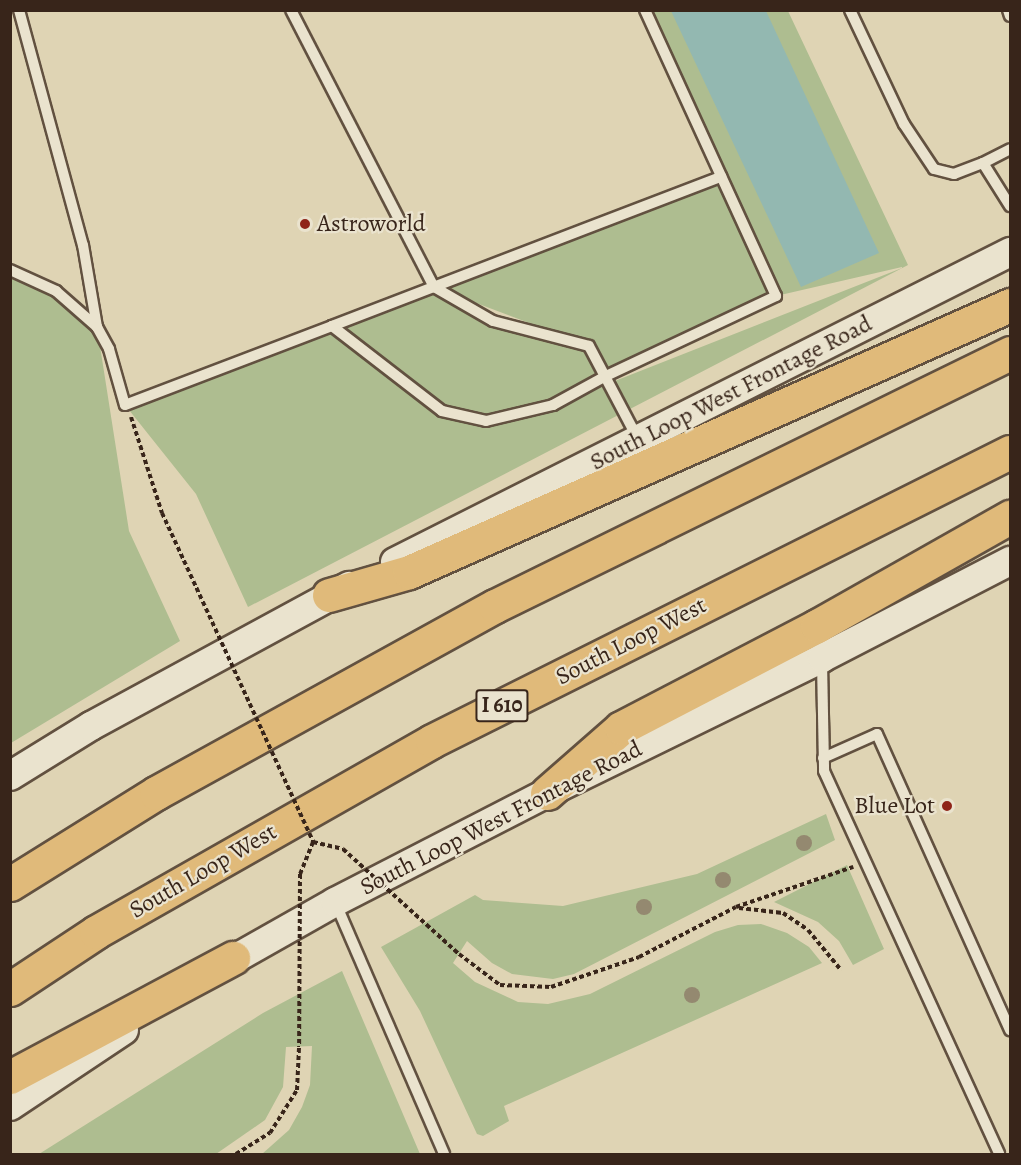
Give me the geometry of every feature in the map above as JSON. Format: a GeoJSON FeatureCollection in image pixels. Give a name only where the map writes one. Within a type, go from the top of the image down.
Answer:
{"type":"FeatureCollection","features":[{"type":"Feature","properties":{"kind":"highway"},"geometry":{"type":"LineString","coordinates":[[329,596],[409,572],[1011,305]]}},
{"type":"Feature","properties":{"kind":"highway"},"geometry":{"type":"LineString","coordinates":[[10,884],[156,793],[495,606],[1011,353]]}},
{"type":"Feature","properties":{"kind":"highway","name":"South Loop West"},"geometry":{"type":"LineString","coordinates":[[10,989],[96,932],[432,741],[1011,452]]}},
{"type":"Feature","properties":{"kind":"highway"},"geometry":{"type":"LineString","coordinates":[[547,793],[621,728],[817,626],[1011,517]]}},
{"type":"Feature","properties":{"kind":"highway"},"geometry":{"type":"LineString","coordinates":[[10,1077],[233,958]]}},
{"type":"Feature","properties":{"kind":"main road","name":"South Loop West Frontage Road"},"geometry":{"type":"LineString","coordinates":[[10,776],[329,596],[1011,252]]}},
{"type":"Feature","properties":{"kind":"main road","name":"South Loop West Frontage Road"},"geometry":{"type":"LineString","coordinates":[[10,1106],[233,958],[335,902],[547,793],[822,658],[1011,561]]}},
{"type":"Feature","properties":{"kind":"lane"},"geometry":{"type":"LineString","coordinates":[[19,10],[83,245],[97,327],[109,349],[125,405],[722,177]]}},
{"type":"Feature","properties":{"kind":"lane"},"geometry":{"type":"LineString","coordinates":[[291,10],[434,287],[493,321],[589,346],[639,440]]}},
{"type":"Feature","properties":{"kind":"lane"},"geometry":{"type":"LineString","coordinates":[[332,326],[442,411],[486,421],[553,405],[606,376],[776,297],[645,10]]}},
{"type":"Feature","properties":{"kind":"lane"},"geometry":{"type":"LineString","coordinates":[[850,10],[916,147],[934,169],[954,174],[1011,149]]}},
{"type":"Feature","properties":{"kind":"lane"},"geometry":{"type":"LineString","coordinates":[[1008,10],[1011,16]]}},
{"type":"Feature","properties":{"kind":"lane"},"geometry":{"type":"LineString","coordinates":[[983,163],[1011,206]]}},
{"type":"Feature","properties":{"kind":"lane"},"geometry":{"type":"LineString","coordinates":[[10,270],[56,291],[97,327]]}},
{"type":"Feature","properties":{"kind":"lane"},"geometry":{"type":"LineString","coordinates":[[822,658],[824,771],[999,1155]]}},
{"type":"Feature","properties":{"kind":"lane"},"geometry":{"type":"LineString","coordinates":[[823,758],[877,734],[1011,1030]]}},
{"type":"Feature","properties":{"kind":"lane"},"geometry":{"type":"LineString","coordinates":[[335,902],[444,1155]]}},
{"type":"Feature","properties":{"kind":"path"},"geometry":{"type":"LineString","coordinates":[[162,513],[312,842],[300,874],[297,1090],[270,1133],[236,1155]]}},
{"type":"Feature","properties":{"kind":"path"},"geometry":{"type":"LineString","coordinates":[[312,842],[343,849],[459,954],[500,986],[551,987],[639,957],[736,908],[865,863]]}},
{"type":"Feature","properties":{"kind":"path"},"geometry":{"type":"LineString","coordinates":[[736,908],[783,913],[808,930],[841,970]]}},
{"type":"Feature","properties":{"kind":"green space"},"geometry":{"type":"Polygon","coordinates":[[[645,11],[788,11],[908,265],[248,607],[196,494],[125,405],[721,177],[645,11]],[[902,268],[776,296],[559,403],[902,268]],[[439,289],[493,321],[582,343],[439,289]]]}},
{"type":"Feature","properties":{"kind":"green space"},"geometry":{"type":"Polygon","coordinates":[[[11,270],[97,327],[129,531],[180,641],[11,743],[11,270]]]}},
{"type":"Feature","properties":{"kind":"green space"},"geometry":{"type":"Polygon","coordinates":[[[826,814],[835,840],[574,974],[553,979],[512,974],[492,963],[467,941],[453,963],[475,982],[518,1002],[548,1004],[590,994],[715,932],[738,925],[761,924],[787,933],[809,947],[822,963],[504,1106],[509,1121],[483,1136],[477,1134],[420,1011],[381,947],[475,895],[483,900],[563,906],[697,874],[826,814]]]}},
{"type":"Feature","properties":{"kind":"green space"},"geometry":{"type":"Polygon","coordinates":[[[847,865],[884,949],[853,965],[839,941],[818,922],[774,902],[847,865]]]}},
{"type":"Feature","properties":{"kind":"green space"},"geometry":{"type":"Polygon","coordinates":[[[342,971],[420,1154],[262,1154],[289,1130],[302,1107],[310,1085],[312,1046],[286,1047],[283,1087],[265,1120],[216,1154],[39,1154],[263,1013],[342,971]]]}},
{"type":"Feature","properties":{"kind":"water"},"geometry":{"type":"Polygon","coordinates":[[[671,11],[766,11],[879,253],[801,287],[671,11]]]}},
{"type":"Feature","properties":{"kind":"place","name":"Astroworld"},"geometry":{"type":"Point","coordinates":[305,224]}},
{"type":"Feature","properties":{"kind":"place","name":"Blue Lot"},"geometry":{"type":"Point","coordinates":[947,806]}}]}
